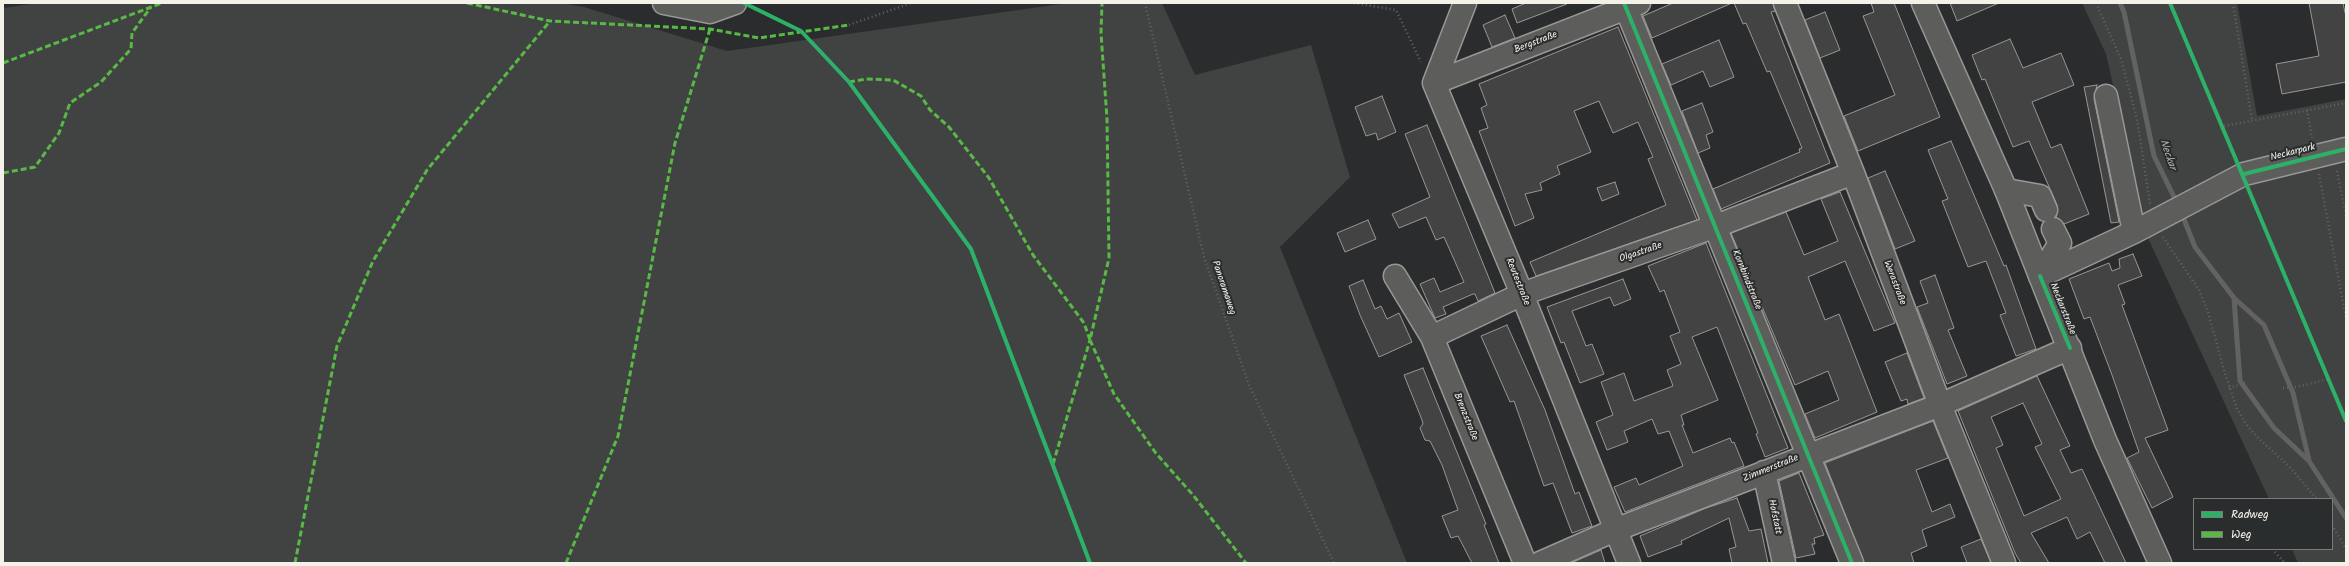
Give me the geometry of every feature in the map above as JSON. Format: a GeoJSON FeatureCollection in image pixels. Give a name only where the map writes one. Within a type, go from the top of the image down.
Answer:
{"type":"FeatureCollection","features":[{"type":"Feature","properties":{"kind":"street"},"geometry":{"type":"LineString","coordinates":[[664,3],[710,12],[735,3]]}},
{"type":"Feature","properties":{"kind":"street"},"geometry":{"type":"LineString","coordinates":[[1434,83],[1465,3]]}},
{"type":"Feature","properties":{"kind":"street","name":"Werastraße"},"geometry":{"type":"LineString","coordinates":[[1785,3],[1853,172],[1940,405],[2004,563]]}},
{"type":"Feature","properties":{"kind":"street","name":"Neckarstraße"},"geometry":{"type":"LineString","coordinates":[[1923,3],[2006,190],[2070,348],[2105,440],[2160,563]]}},
{"type":"Feature","properties":{"kind":"street","name":"Bergstraße"},"geometry":{"type":"LineString","coordinates":[[1434,83],[1629,5]]}},
{"type":"Feature","properties":{"kind":"street","name":"Kornbindstraße"},"geometry":{"type":"LineString","coordinates":[[1629,5],[1807,454],[1852,563]]}},
{"type":"Feature","properties":{"kind":"street","name":"Reutestraße"},"geometry":{"type":"LineString","coordinates":[[1434,83],[1522,294],[1629,563]]}},
{"type":"Feature","properties":{"kind":"street"},"geometry":{"type":"LineString","coordinates":[[2106,96],[2134,232]]}},
{"type":"Feature","properties":{"kind":"street","name":"Neckarpark"},"geometry":{"type":"LineString","coordinates":[[2040,276],[2158,220],[2244,174],[2332,152]]}},
{"type":"Feature","properties":{"kind":"street","name":"Olgastraße"},"geometry":{"type":"LineString","coordinates":[[1432,337],[1522,294],[1716,226],[1853,172]]}},
{"type":"Feature","properties":{"kind":"street"},"geometry":{"type":"LineString","coordinates":[[2006,190],[2040,196],[2060,243],[2040,276]]}},
{"type":"Feature","properties":{"kind":"street","name":"Brenzstraße"},"geometry":{"type":"LineString","coordinates":[[1395,276],[1432,337],[1525,563]]}},
{"type":"Feature","properties":{"kind":"street","name":"Zimmerstraße"},"geometry":{"type":"LineString","coordinates":[[1540,563],[1615,530],[1807,454],[1940,405],[2070,348]]}},
{"type":"Feature","properties":{"kind":"street","name":"Hofstatt"},"geometry":{"type":"LineString","coordinates":[[1764,472],[1784,563]]}},
{"type":"Feature","properties":{"kind":"path"},"geometry":{"type":"LineString","coordinates":[[849,25],[910,3]]}},
{"type":"Feature","properties":{"kind":"path"},"geometry":{"type":"LineString","coordinates":[[1354,3],[1396,10],[1409,40]]}},
{"type":"Feature","properties":{"kind":"path"},"geometry":{"type":"LineString","coordinates":[[2096,3],[2121,59],[2137,119],[2158,220],[2199,290],[2208,312],[2229,388],[2237,409],[2246,424],[2305,482],[2316,498]]}},
{"type":"Feature","properties":{"kind":"path"},"geometry":{"type":"LineString","coordinates":[[2233,3],[2252,120]]}},
{"type":"Feature","properties":{"kind":"path"},"geometry":{"type":"LineString","coordinates":[[2224,126],[2346,103]]}},
{"type":"Feature","properties":{"kind":"path"},"geometry":{"type":"LineString","coordinates":[[2307,110],[2332,152],[2346,216]]}},
{"type":"Feature","properties":{"kind":"path"},"geometry":{"type":"LineString","coordinates":[[2332,152],[2346,319]]}},
{"type":"Feature","properties":{"kind":"path"},"geometry":{"type":"LineString","coordinates":[[2283,388],[2296,387],[2329,379]]}},
{"type":"Feature","properties":{"kind":"path"},"geometry":{"type":"LineString","coordinates":[[2229,388],[2245,383]]}},
{"type":"Feature","properties":{"kind":"path"},"geometry":{"type":"LineString","coordinates":[[2333,527],[2346,549]]}},
{"type":"Feature","properties":{"kind":"path"},"geometry":{"type":"LineString","coordinates":[[2273,550],[2285,563]]}},
{"type":"Feature","properties":{"kind":"shaded area"},"geometry":{"type":"Polygon","coordinates":[[[38,3],[562,3],[584,7],[727,51],[1068,3],[1162,3],[1195,75],[1311,45],[1350,177],[1280,247],[1407,563],[3,563],[3,8],[38,3]]]}},
{"type":"Feature","properties":{"kind":"shaded area"},"geometry":{"type":"Polygon","coordinates":[[[2082,3],[2237,3],[2257,116],[2346,99],[2346,563],[2298,563],[2292,550],[2333,550],[2333,498],[2269,498],[2148,238],[2106,54],[2082,3]]]}},
{"type":"Feature","properties":{"kind":"building"},"geometry":{"type":"Polygon","coordinates":[[[1526,3],[1567,4],[1517,23],[1512,9],[1526,3]]]}},
{"type":"Feature","properties":{"kind":"building"},"geometry":{"type":"Polygon","coordinates":[[[1673,3],[1732,3],[1652,38],[1643,16],[1673,3]]]}},
{"type":"Feature","properties":{"kind":"building"},"geometry":{"type":"Polygon","coordinates":[[[1734,3],[1773,3],[1775,11],[1771,12],[1830,163],[1721,209],[1713,189],[1800,152],[1799,149],[1802,148],[1770,71],[1767,72],[1746,23],[1743,24],[1734,3]]]}},
{"type":"Feature","properties":{"kind":"building"},"geometry":{"type":"Polygon","coordinates":[[[1871,3],[1894,3],[1940,117],[1858,151],[1844,116],[1895,95],[1863,16],[1874,12],[1871,3]]]}},
{"type":"Feature","properties":{"kind":"building"},"geometry":{"type":"Polygon","coordinates":[[[1950,3],[1999,3],[1957,21],[1950,3]]]}},
{"type":"Feature","properties":{"kind":"building"},"geometry":{"type":"Polygon","coordinates":[[[2309,3],[2343,3],[2346,17],[2346,82],[2282,94],[2276,64],[2319,56],[2309,3]]]}},
{"type":"Feature","properties":{"kind":"building"},"geometry":{"type":"Polygon","coordinates":[[[1825,12],[1840,50],[1820,58],[1805,20],[1825,12]]]}},
{"type":"Feature","properties":{"kind":"building"},"geometry":{"type":"Polygon","coordinates":[[[1505,15],[1515,38],[1492,47],[1483,25],[1505,15]]]}},
{"type":"Feature","properties":{"kind":"building"},"geometry":{"type":"Polygon","coordinates":[[[1618,27],[1697,220],[1536,276],[1530,262],[1666,205],[1648,159],[1653,157],[1638,122],[1613,133],[1599,101],[1574,111],[1591,152],[1557,166],[1560,174],[1540,183],[1542,190],[1525,194],[1534,218],[1515,226],[1479,131],[1488,128],[1481,108],[1487,105],[1479,84],[1618,27]]]}},
{"type":"Feature","properties":{"kind":"building"},"geometry":{"type":"Polygon","coordinates":[[[2010,39],[2023,68],[2061,53],[2074,85],[2032,102],[2051,148],[2061,144],[2089,214],[2064,224],[2056,217],[2057,205],[2029,141],[2013,147],[1985,79],[1982,80],[1972,55],[2010,39]]]}},
{"type":"Feature","properties":{"kind":"building"},"geometry":{"type":"Polygon","coordinates":[[[1719,40],[1734,77],[1710,87],[1703,71],[1671,85],[1662,64],[1719,40]]]}},
{"type":"Feature","properties":{"kind":"building"},"geometry":{"type":"Polygon","coordinates":[[[2097,85],[2094,99],[2119,222],[2111,223],[2084,87],[2097,85]]]}},
{"type":"Feature","properties":{"kind":"building"},"geometry":{"type":"Polygon","coordinates":[[[1382,96],[1396,132],[1378,140],[1376,133],[1366,136],[1355,107],[1382,96]]]}},
{"type":"Feature","properties":{"kind":"building"},"geometry":{"type":"Polygon","coordinates":[[[1702,103],[1713,132],[1706,135],[1710,148],[1698,153],[1682,111],[1702,103]]]}},
{"type":"Feature","properties":{"kind":"building"},"geometry":{"type":"Polygon","coordinates":[[[1427,125],[1495,293],[1478,301],[1475,294],[1473,294],[1443,307],[1446,314],[1435,318],[1420,284],[1434,278],[1440,292],[1464,282],[1444,237],[1436,240],[1426,217],[1399,228],[1392,214],[1430,197],[1405,134],[1427,125]]]}},
{"type":"Feature","properties":{"kind":"building"},"geometry":{"type":"Polygon","coordinates":[[[1951,141],[2004,266],[2006,265],[2036,349],[2016,356],[2000,315],[2006,313],[1986,261],[1968,267],[1942,201],[1948,199],[1928,150],[1951,141]]]}},
{"type":"Feature","properties":{"kind":"building"},"geometry":{"type":"Polygon","coordinates":[[[1885,171],[1915,241],[1895,249],[1868,178],[1885,171]]]}},
{"type":"Feature","properties":{"kind":"building"},"geometry":{"type":"Polygon","coordinates":[[[1615,182],[1619,194],[1602,201],[1597,188],[1615,182]]]}},
{"type":"Feature","properties":{"kind":"building"},"geometry":{"type":"Polygon","coordinates":[[[1840,192],[1895,323],[1874,331],[1845,261],[1808,277],[1825,320],[1839,314],[1877,412],[1815,438],[1805,414],[1839,400],[1828,371],[1795,385],[1731,233],[1786,212],[1804,255],[1838,241],[1821,199],[1840,192]]]}},
{"type":"Feature","properties":{"kind":"building"},"geometry":{"type":"Polygon","coordinates":[[[1368,220],[1376,239],[1345,252],[1337,233],[1368,220]]]}},
{"type":"Feature","properties":{"kind":"building"},"geometry":{"type":"Polygon","coordinates":[[[1706,243],[1788,448],[1765,457],[1756,434],[1758,433],[1717,327],[1692,337],[1718,400],[1681,415],[1684,425],[1682,425],[1693,453],[1730,438],[1732,443],[1734,442],[1744,466],[1625,512],[1614,487],[1636,478],[1639,485],[1683,466],[1669,431],[1658,434],[1652,419],[1624,431],[1628,442],[1607,450],[1596,422],[1613,415],[1601,382],[1624,373],[1634,401],[1673,386],[1667,370],[1681,364],[1670,336],[1680,332],[1664,290],[1660,292],[1648,266],[1706,243]]]}},
{"type":"Feature","properties":{"kind":"building"},"geometry":{"type":"Polygon","coordinates":[[[2133,254],[2142,276],[2118,285],[2125,304],[2122,305],[2168,430],[2145,438],[2173,497],[2152,508],[2127,458],[2139,452],[2112,375],[2090,317],[2084,319],[2069,279],[2109,263],[2112,271],[2120,268],[2119,259],[2133,254]]]}},
{"type":"Feature","properties":{"kind":"building"},"geometry":{"type":"Polygon","coordinates":[[[1935,275],[1954,328],[1948,330],[1967,376],[1947,384],[1917,307],[1928,303],[1920,281],[1935,275]]]}},
{"type":"Feature","properties":{"kind":"building"},"geometry":{"type":"Polygon","coordinates":[[[1623,279],[1631,299],[1614,306],[1610,297],[1572,311],[1586,346],[1592,344],[1604,374],[1580,383],[1564,342],[1561,343],[1547,307],[1623,279]]]}},
{"type":"Feature","properties":{"kind":"building"},"geometry":{"type":"Polygon","coordinates":[[[1363,280],[1375,309],[1381,306],[1387,319],[1399,313],[1412,342],[1379,357],[1349,286],[1363,280]]]}},
{"type":"Feature","properties":{"kind":"building"},"geometry":{"type":"Polygon","coordinates":[[[1507,325],[1545,410],[1575,494],[1579,492],[1592,526],[1572,533],[1553,483],[1544,486],[1514,401],[1510,402],[1481,336],[1507,325]]]}},
{"type":"Feature","properties":{"kind":"building"},"geometry":{"type":"Polygon","coordinates":[[[1907,353],[1924,398],[1908,404],[1907,399],[1901,401],[1885,362],[1907,353]]]}},
{"type":"Feature","properties":{"kind":"building"},"geometry":{"type":"Polygon","coordinates":[[[1423,368],[1486,524],[1484,525],[1499,563],[1472,563],[1458,536],[1451,538],[1442,516],[1458,510],[1442,465],[1430,441],[1425,440],[1420,428],[1423,424],[1422,420],[1404,375],[1423,368]]]}},
{"type":"Feature","properties":{"kind":"building"},"geometry":{"type":"Polygon","coordinates":[[[2037,376],[2070,446],[2060,450],[2071,473],[2082,469],[2126,563],[2105,563],[2090,532],[2077,539],[2067,517],[2031,533],[2049,563],[2021,563],[2015,553],[1958,411],[2037,376]],[[2023,403],[1991,417],[2003,445],[1996,448],[2024,516],[2061,499],[2035,447],[2042,444],[2023,403]]]}},
{"type":"Feature","properties":{"kind":"building"},"geometry":{"type":"Polygon","coordinates":[[[1933,421],[1948,458],[1916,470],[1932,512],[1950,504],[1955,517],[1922,530],[1927,546],[1911,553],[1914,563],[1864,563],[1825,463],[1933,421]]]}},
{"type":"Feature","properties":{"kind":"building"},"geometry":{"type":"Polygon","coordinates":[[[1799,473],[1824,535],[1814,538],[1815,544],[1812,544],[1815,554],[1796,558],[1779,481],[1799,473]]]}},
{"type":"Feature","properties":{"kind":"building"},"geometry":{"type":"Polygon","coordinates":[[[1737,498],[1749,531],[1761,529],[1768,563],[1732,563],[1729,549],[1736,547],[1729,518],[1681,541],[1682,544],[1648,557],[1640,536],[1706,508],[1737,498]]]}},
{"type":"Feature","properties":{"kind":"building"},"geometry":{"type":"Polygon","coordinates":[[[1981,539],[1991,563],[1967,563],[1961,547],[1981,539]]]}},
{"type":"Feature","properties":{"kind":"building"},"geometry":{"type":"Polygon","coordinates":[[[1601,550],[1605,563],[1571,563],[1601,550]]]}},
{"type":"Feature","properties":{"kind":"waterway","name":"Neckar"},"geometry":{"type":"LineString","coordinates":[[2120,3],[2124,12],[2154,156],[2177,203]]}},
{"type":"Feature","properties":{"kind":"waterway","name":"Neckar"},"geometry":{"type":"LineString","coordinates":[[2181,212],[2195,247],[2234,298],[2240,381],[2274,428],[2309,461],[2346,518]]}},
{"type":"Feature","properties":{"kind":"waterway","name":"Neckar"},"geometry":{"type":"LineString","coordinates":[[2234,298],[2264,325],[2293,393],[2309,460]]}},
{"type":"Feature","properties":{"kind":"marked path"},"geometry":{"type":"LineString","coordinates":[[3,63],[162,3]]}},
{"type":"Feature","properties":{"kind":"marked path"},"geometry":{"type":"LineString","coordinates":[[467,3],[550,21],[710,29],[759,38],[849,25]]}},
{"type":"Feature","properties":{"kind":"marked path"},"geometry":{"type":"LineString","coordinates":[[849,82],[866,79],[893,80],[921,96],[930,110],[949,127],[989,178],[1033,255],[1084,323],[1090,340],[1109,258],[1107,119],[1101,33],[1102,3]]}},
{"type":"Feature","properties":{"kind":"marked path"},"geometry":{"type":"LineString","coordinates":[[3,173],[35,167],[59,133],[70,103],[101,82],[131,49],[132,33],[151,7]]}},
{"type":"Feature","properties":{"kind":"marked path"},"geometry":{"type":"LineString","coordinates":[[295,563],[337,346],[373,261],[427,170],[550,21]]}},
{"type":"Feature","properties":{"kind":"marked path"},"geometry":{"type":"LineString","coordinates":[[566,563],[618,436],[675,143],[710,29]]}},
{"type":"Feature","properties":{"kind":"marked path"},"geometry":{"type":"LineString","coordinates":[[1090,340],[1114,394],[1155,452],[1193,495],[1246,563]]}},
{"type":"Feature","properties":{"kind":"marked path"},"geometry":{"type":"LineString","coordinates":[[1053,464],[1090,340]]}},
{"type":"Feature","properties":{"kind":"cycle path"},"geometry":{"type":"LineString","coordinates":[[744,3],[801,31],[849,82],[971,249],[1090,563]]}},
{"type":"Feature","properties":{"kind":"cycle path"},"geometry":{"type":"LineString","coordinates":[[1624,3],[1852,563]]}},
{"type":"Feature","properties":{"kind":"cycle path"},"geometry":{"type":"LineString","coordinates":[[2170,3],[2346,421]]}},
{"type":"Feature","properties":{"kind":"cycle path"},"geometry":{"type":"LineString","coordinates":[[2244,174],[2346,149]]}},
{"type":"Feature","properties":{"kind":"cycle path"},"geometry":{"type":"LineString","coordinates":[[2040,276],[2070,348]]}}]}
